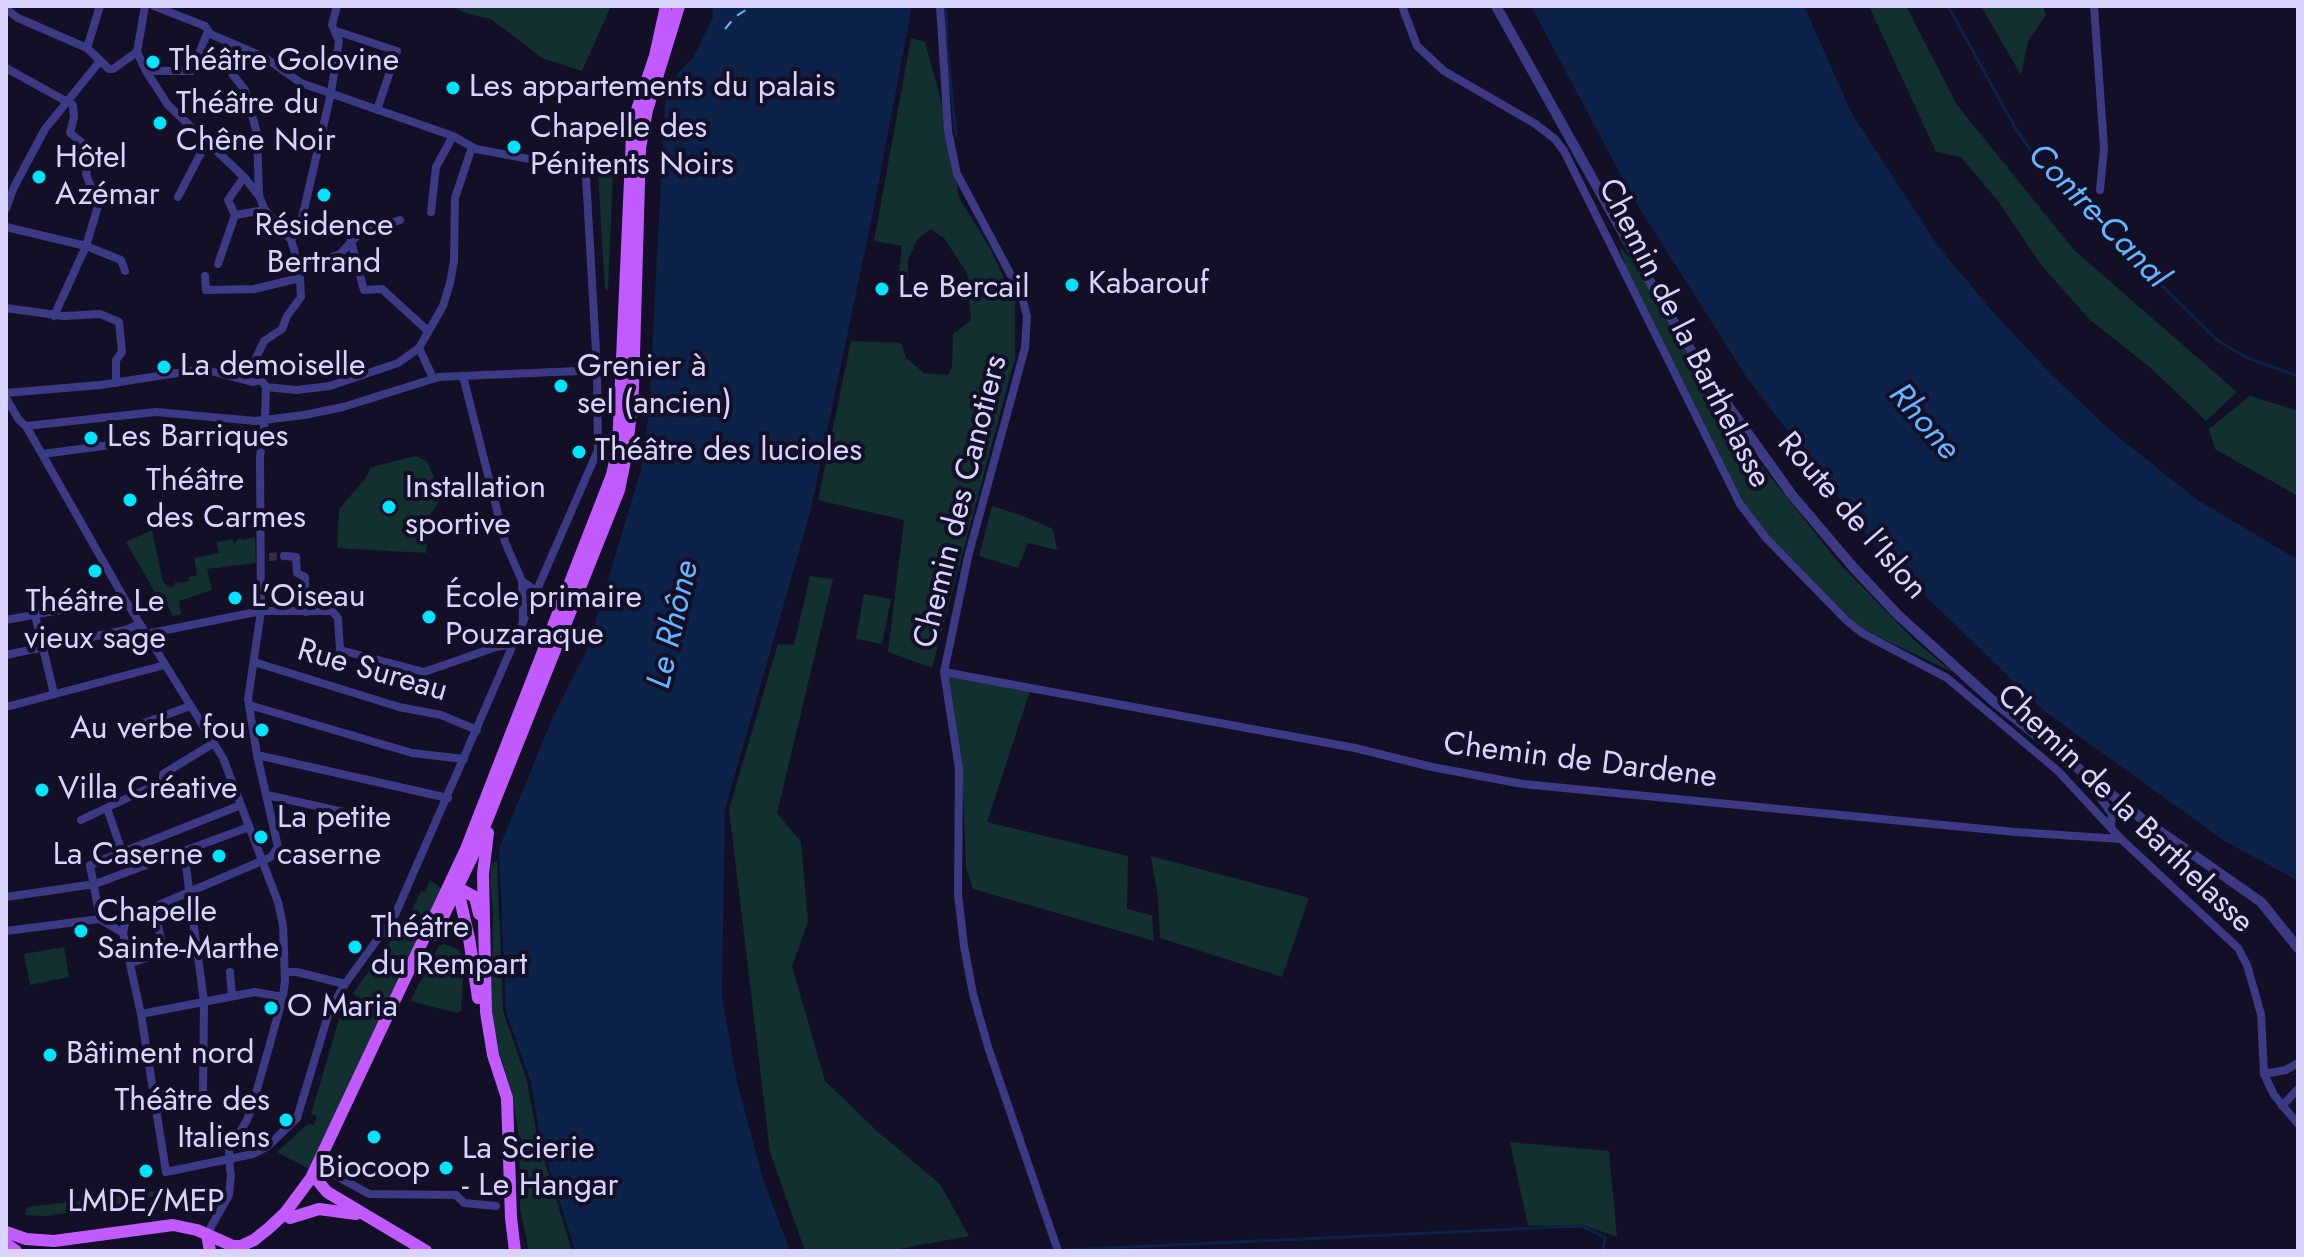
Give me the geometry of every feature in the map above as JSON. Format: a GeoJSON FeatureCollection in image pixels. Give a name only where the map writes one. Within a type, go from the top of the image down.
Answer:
{"type":"FeatureCollection","features":[{"type":"Feature","properties":{"kind":"main road"},"geometry":{"type":"LineString","coordinates":[[456,853],[619,490],[631,423],[623,369],[634,119],[655,56],[666,6]]}},
{"type":"Feature","properties":{"kind":"main road"},"geometry":{"type":"LineString","coordinates":[[249,1251],[290,1218],[321,1175],[391,1021],[459,894],[568,604],[604,499],[618,447],[640,148],[647,110],[679,6]]}},
{"type":"Feature","properties":{"kind":"main road"},"geometry":{"type":"LineString","coordinates":[[10,1238],[54,1241],[173,1225],[237,1246],[254,1240],[285,1213],[311,1178],[437,911],[466,849],[512,728]]}},
{"type":"Feature","properties":{"kind":"main road"},"geometry":{"type":"LineString","coordinates":[[485,985],[484,854],[500,787]]}},
{"type":"Feature","properties":{"kind":"main road"},"geometry":{"type":"LineString","coordinates":[[437,911],[449,893],[471,894],[478,905],[488,1033],[507,1098],[513,1248]]}},
{"type":"Feature","properties":{"kind":"main road"},"geometry":{"type":"LineString","coordinates":[[459,894],[487,1053],[508,1123]]}},
{"type":"Feature","properties":{"kind":"main road"},"geometry":{"type":"LineString","coordinates":[[321,1175],[327,1192],[426,1251]]}},
{"type":"Feature","properties":{"kind":"main road"},"geometry":{"type":"LineString","coordinates":[[290,1218],[319,1209],[346,1211],[367,1217]]}},
{"type":"Feature","properties":{"kind":"main road"},"geometry":{"type":"LineString","coordinates":[[207,1234],[211,1250]]}},
{"type":"Feature","properties":{"kind":"main road"},"geometry":{"type":"LineString","coordinates":[[10,1238],[16,1251]]}},
{"type":"Feature","properties":{"kind":"main road"},"geometry":{"type":"LineString","coordinates":[[10,1238],[28,1251]]}},
{"type":"Feature","properties":{"kind":"main road"},"geometry":{"type":"LineString","coordinates":[[39,1251],[54,1241]]}},
{"type":"Feature","properties":{"kind":"street"},"geometry":{"type":"LineString","coordinates":[[87,48],[100,6]]}},
{"type":"Feature","properties":{"kind":"street"},"geometry":{"type":"LineString","coordinates":[[145,6],[137,52],[146,71],[168,105],[244,177],[259,196],[265,210],[291,240],[301,297],[282,329],[267,337],[252,355],[254,367],[264,384],[265,419],[260,457],[265,556],[249,705],[257,755],[279,844],[275,854],[261,861],[126,919],[123,933],[141,1014],[166,1172],[261,1151],[297,1118],[329,1012],[345,984],[395,915],[598,450],[599,370],[586,176],[583,169],[472,147],[453,136],[301,83],[264,57],[208,31],[205,26],[154,6]]}},
{"type":"Feature","properties":{"kind":"street"},"geometry":{"type":"LineString","coordinates":[[291,240],[300,227],[331,93],[339,41],[332,25],[337,6]]}},
{"type":"Feature","properties":{"kind":"street","name":"Chemin des Canotiers"},"geometry":{"type":"LineString","coordinates":[[940,6],[948,131],[957,174],[1021,294],[1027,316],[1025,348],[968,557],[944,672],[959,769],[958,894],[973,994],[1058,1251]]}},
{"type":"Feature","properties":{"kind":"street","name":"Chemin de la Barthelasse"},"geometry":{"type":"LineString","coordinates":[[1402,6],[1417,46],[1444,71],[1534,123],[1555,139],[1564,151],[1751,522],[1847,621],[1862,633],[1947,678],[2058,771],[2121,839],[2238,948],[2247,965],[2261,1014],[2264,1074],[2282,1106],[2298,1124]]}},
{"type":"Feature","properties":{"kind":"street","name":"Route de l'Islon"},"geometry":{"type":"LineString","coordinates":[[1496,6],[1666,310],[1734,417],[1792,495],[1853,567],[1917,632],[1992,700],[2141,818],[2261,902],[2298,948]]}},
{"type":"Feature","properties":{"kind":"street"},"geometry":{"type":"LineString","coordinates":[[2094,6],[2104,148],[2100,190]]}},
{"type":"Feature","properties":{"kind":"street"},"geometry":{"type":"LineString","coordinates":[[6,9],[18,18],[87,48],[113,69],[137,52]]}},
{"type":"Feature","properties":{"kind":"street"},"geometry":{"type":"LineString","coordinates":[[146,71],[192,71],[208,31]]}},
{"type":"Feature","properties":{"kind":"street"},"geometry":{"type":"LineString","coordinates":[[336,31],[397,51],[377,110]]}},
{"type":"Feature","properties":{"kind":"street"},"geometry":{"type":"LineString","coordinates":[[232,43],[227,60],[233,75],[245,90],[257,133],[259,196]]}},
{"type":"Feature","properties":{"kind":"street"},"geometry":{"type":"LineString","coordinates":[[6,209],[14,187],[45,129],[100,61]]}},
{"type":"Feature","properties":{"kind":"street"},"geometry":{"type":"LineString","coordinates":[[6,68],[67,102],[74,109],[71,136],[90,149],[86,174],[98,206],[86,246],[54,316]]}},
{"type":"Feature","properties":{"kind":"street"},"geometry":{"type":"LineString","coordinates":[[431,212],[436,167],[453,136]]}},
{"type":"Feature","properties":{"kind":"street"},"geometry":{"type":"LineString","coordinates":[[178,197],[207,141]]}},
{"type":"Feature","properties":{"kind":"street"},"geometry":{"type":"LineString","coordinates":[[207,1234],[229,1195],[230,1146],[239,1136],[253,1104],[283,997],[283,925],[278,902],[228,768],[124,598],[6,395],[116,383],[203,369],[296,390],[330,386],[398,363],[419,348],[443,306],[454,261],[455,198],[472,147]]}},
{"type":"Feature","properties":{"kind":"street"},"geometry":{"type":"LineString","coordinates":[[218,264],[235,215],[228,200],[244,177]]}},
{"type":"Feature","properties":{"kind":"street"},"geometry":{"type":"LineString","coordinates":[[235,215],[265,210]]}},
{"type":"Feature","properties":{"kind":"street"},"geometry":{"type":"LineString","coordinates":[[297,262],[320,261],[340,254],[358,235],[400,220]]}},
{"type":"Feature","properties":{"kind":"street"},"geometry":{"type":"LineString","coordinates":[[6,227],[86,246],[121,260],[125,271]]}},
{"type":"Feature","properties":{"kind":"street"},"geometry":{"type":"LineString","coordinates":[[351,241],[364,290],[382,289],[428,331]]}},
{"type":"Feature","properties":{"kind":"street"},"geometry":{"type":"LineString","coordinates":[[205,276],[206,290],[254,289],[300,278]]}},
{"type":"Feature","properties":{"kind":"street"},"geometry":{"type":"LineString","coordinates":[[6,308],[54,316],[100,314],[119,322],[122,352],[116,360],[116,383]]}},
{"type":"Feature","properties":{"kind":"street"},"geometry":{"type":"LineString","coordinates":[[419,348],[433,378]]}},
{"type":"Feature","properties":{"kind":"street"},"geometry":{"type":"LineString","coordinates":[[24,425],[156,412],[265,419],[343,407],[433,378],[599,370]]}},
{"type":"Feature","properties":{"kind":"street"},"geometry":{"type":"LineString","coordinates":[[463,376],[505,542],[522,581],[523,622]]}},
{"type":"Feature","properties":{"kind":"street"},"geometry":{"type":"LineString","coordinates":[[42,454],[149,440]]}},
{"type":"Feature","properties":{"kind":"street"},"geometry":{"type":"LineString","coordinates":[[284,556],[296,557],[297,573],[305,577],[306,612]]}},
{"type":"Feature","properties":{"kind":"street"},"geometry":{"type":"LineString","coordinates":[[522,581],[536,591],[568,604]]}},
{"type":"Feature","properties":{"kind":"street"},"geometry":{"type":"LineString","coordinates":[[6,620],[124,598]]}},
{"type":"Feature","properties":{"kind":"street"},"geometry":{"type":"LineString","coordinates":[[146,634],[261,611],[332,611],[336,614],[340,650],[424,672],[496,647],[514,644]]}},
{"type":"Feature","properties":{"kind":"street"},"geometry":{"type":"LineString","coordinates":[[35,615],[54,694]]}},
{"type":"Feature","properties":{"kind":"street"},"geometry":{"type":"LineString","coordinates":[[6,655],[125,630],[140,624]]}},
{"type":"Feature","properties":{"kind":"street","name":"Rue Sureau"},"geometry":{"type":"LineString","coordinates":[[254,662],[399,707],[441,715],[477,730]]}},
{"type":"Feature","properties":{"kind":"street"},"geometry":{"type":"LineString","coordinates":[[6,707],[165,665]]}},
{"type":"Feature","properties":{"kind":"street","name":"Chemin de Dardene"},"geometry":{"type":"LineString","coordinates":[[944,672],[1355,748],[1432,767],[1523,784],[2015,832],[2121,839]]}},
{"type":"Feature","properties":{"kind":"street"},"geometry":{"type":"LineString","coordinates":[[249,705],[412,753],[464,759]]}},
{"type":"Feature","properties":{"kind":"street"},"geometry":{"type":"LineString","coordinates":[[134,727],[190,706]]}},
{"type":"Feature","properties":{"kind":"street"},"geometry":{"type":"LineString","coordinates":[[81,820],[163,781],[163,774],[214,743]]}},
{"type":"Feature","properties":{"kind":"street"},"geometry":{"type":"LineString","coordinates":[[257,755],[448,798]]}},
{"type":"Feature","properties":{"kind":"street"},"geometry":{"type":"LineString","coordinates":[[2081,771],[2112,814],[2111,828]]}},
{"type":"Feature","properties":{"kind":"street"},"geometry":{"type":"LineString","coordinates":[[267,795],[348,813]]}},
{"type":"Feature","properties":{"kind":"street"},"geometry":{"type":"LineString","coordinates":[[100,919],[90,865],[241,805]]}},
{"type":"Feature","properties":{"kind":"street"},"geometry":{"type":"LineString","coordinates":[[107,808],[120,846]]}},
{"type":"Feature","properties":{"kind":"street"},"geometry":{"type":"LineString","coordinates":[[6,897],[95,884],[249,827]]}},
{"type":"Feature","properties":{"kind":"street"},"geometry":{"type":"LineString","coordinates":[[184,851],[204,1002],[203,1090]]}},
{"type":"Feature","properties":{"kind":"street"},"geometry":{"type":"LineString","coordinates":[[131,963],[164,952],[154,908]]}},
{"type":"Feature","properties":{"kind":"street"},"geometry":{"type":"LineString","coordinates":[[6,931],[100,919],[123,933]]}},
{"type":"Feature","properties":{"kind":"street"},"geometry":{"type":"LineString","coordinates":[[230,972],[232,996]]}},
{"type":"Feature","properties":{"kind":"street"},"geometry":{"type":"LineString","coordinates":[[285,972],[345,984]]}},
{"type":"Feature","properties":{"kind":"street"},"geometry":{"type":"LineString","coordinates":[[141,1014],[255,992],[283,997]]}},
{"type":"Feature","properties":{"kind":"street"},"geometry":{"type":"LineString","coordinates":[[2264,1074],[2286,1070],[2298,1063]]}},
{"type":"Feature","properties":{"kind":"street"},"geometry":{"type":"LineString","coordinates":[[2282,1106],[2298,1089]]}},
{"type":"Feature","properties":{"kind":"street"},"geometry":{"type":"LineString","coordinates":[[321,1175],[369,1194],[456,1195],[464,1203],[496,1206]]}},
{"type":"Feature","properties":{"kind":"green space"},"geometry":{"type":"Polygon","coordinates":[[[451,6],[611,6],[582,71],[542,58],[491,19],[451,6]]]}},
{"type":"Feature","properties":{"kind":"green space"},"geometry":{"type":"Polygon","coordinates":[[[1869,6],[1906,6],[1957,105],[2074,250],[2237,392],[2206,421],[2152,369],[2089,319],[2042,266],[1998,201],[1961,157],[1936,152],[1869,6]]]}},
{"type":"Feature","properties":{"kind":"green space"},"geometry":{"type":"Polygon","coordinates":[[[1981,6],[2043,6],[2046,15],[2028,41],[2021,75],[1981,6]]]}},
{"type":"Feature","properties":{"kind":"green space"},"geometry":{"type":"Polygon","coordinates":[[[911,38],[925,42],[945,115],[959,198],[990,248],[1015,301],[1015,358],[932,668],[888,652],[904,520],[818,500],[851,341],[901,343],[906,358],[924,373],[948,375],[952,367],[953,334],[971,320],[967,273],[944,238],[930,229],[918,239],[908,259],[908,280],[898,279],[902,246],[874,241],[911,38]]]}},
{"type":"Feature","properties":{"kind":"green space"},"geometry":{"type":"Polygon","coordinates":[[[613,173],[608,290],[605,290],[598,174],[613,173]]]}},
{"type":"Feature","properties":{"kind":"green space"},"geometry":{"type":"Polygon","coordinates":[[[1619,246],[1630,258],[1730,426],[1839,563],[1914,640],[1952,672],[1860,628],[1752,518],[1624,263],[1619,246]]]}},
{"type":"Feature","properties":{"kind":"green space"},"geometry":{"type":"Polygon","coordinates":[[[2250,396],[2298,411],[2298,496],[2215,449],[2209,429],[2250,396]]]}},
{"type":"Feature","properties":{"kind":"green space","name":"Installation sportive"},"geometry":{"type":"Polygon","coordinates":[[[416,456],[427,461],[441,494],[438,504],[424,523],[421,540],[427,543],[426,553],[337,548],[339,509],[365,479],[371,467],[416,456]]]}},
{"type":"Feature","properties":{"kind":"green space"},"geometry":{"type":"Polygon","coordinates":[[[992,506],[1053,529],[1057,550],[1028,543],[1018,568],[979,556],[992,506]]]}},
{"type":"Feature","properties":{"kind":"green space"},"geometry":{"type":"Polygon","coordinates":[[[152,530],[163,582],[169,587],[174,586],[176,581],[189,581],[189,577],[197,575],[194,558],[219,553],[217,542],[232,539],[234,544],[239,538],[255,537],[256,563],[207,569],[212,590],[179,601],[181,614],[173,616],[162,594],[157,596],[126,542],[152,530]]]}},
{"type":"Feature","properties":{"kind":"green space"},"geometry":{"type":"Polygon","coordinates":[[[810,576],[833,579],[777,813],[801,842],[808,922],[792,966],[825,1081],[878,1132],[940,1184],[969,1236],[888,1251],[805,1251],[770,1152],[729,809],[778,644],[794,645],[810,576]]]}},
{"type":"Feature","properties":{"kind":"green space"},"geometry":{"type":"Polygon","coordinates":[[[864,594],[891,599],[882,644],[856,639],[864,594]]]}},
{"type":"Feature","properties":{"kind":"green space"},"geometry":{"type":"Polygon","coordinates":[[[947,675],[1030,691],[987,822],[1128,856],[1127,909],[1152,915],[1154,941],[973,889],[966,868],[962,767],[947,675]]]}},
{"type":"Feature","properties":{"kind":"green space"},"geometry":{"type":"Polygon","coordinates":[[[1151,856],[1309,898],[1282,977],[1160,938],[1151,856]]]}},
{"type":"Feature","properties":{"kind":"green space"},"geometry":{"type":"Polygon","coordinates":[[[497,861],[503,1011],[527,1081],[537,1136],[572,1251],[529,1251],[520,1209],[519,1139],[513,1098],[491,1025],[493,914],[490,878],[491,864],[497,861]]]}},
{"type":"Feature","properties":{"kind":"green space"},"geometry":{"type":"Polygon","coordinates":[[[430,880],[441,888],[309,1169],[277,1152],[308,1124],[314,1125],[317,1116],[311,1114],[343,1006],[346,1002],[356,1007],[360,1001],[353,993],[410,914],[421,891],[425,892],[430,880]]]}},
{"type":"Feature","properties":{"kind":"green space"},"geometry":{"type":"Polygon","coordinates":[[[444,944],[459,950],[464,961],[461,1011],[457,1013],[410,1001],[439,946],[444,944]]]}},
{"type":"Feature","properties":{"kind":"green space"},"geometry":{"type":"Polygon","coordinates":[[[64,947],[69,977],[30,985],[24,954],[64,947]]]}},
{"type":"Feature","properties":{"kind":"green space"},"geometry":{"type":"Polygon","coordinates":[[[1510,1142],[1609,1151],[1617,1237],[1583,1225],[1528,1226],[1510,1142]]]}},
{"type":"Feature","properties":{"kind":"green space"},"geometry":{"type":"Polygon","coordinates":[[[174,1189],[109,1207],[45,1216],[25,1215],[27,1207],[174,1189]]]}},
{"type":"Feature","properties":{"kind":"water","name":"Le Rhône"},"geometry":{"type":"Polygon","coordinates":[[[712,6],[912,6],[810,513],[725,809],[722,997],[737,1082],[763,1179],[790,1251],[575,1251],[540,1138],[531,1082],[506,1012],[499,848],[553,717],[586,652],[641,470],[649,411],[665,104],[671,81],[694,56],[713,17],[712,6]]]}},
{"type":"Feature","properties":{"kind":"water","name":"Rhone"},"geometry":{"type":"Polygon","coordinates":[[[1531,6],[1804,6],[1852,114],[1938,246],[1993,312],[2051,374],[2110,430],[2196,499],[2298,560],[2298,881],[2223,840],[2044,711],[1881,553],[1747,378],[1633,198],[1531,6]]]}},
{"type":"Feature","properties":{"kind":"waterway"},"geometry":{"type":"LineString","coordinates":[[946,6],[956,135]]}},
{"type":"Feature","properties":{"kind":"waterway","name":"Contre-Canal"},"geometry":{"type":"LineString","coordinates":[[1948,6],[2017,131],[2046,171],[2217,340],[2245,357],[2298,376]]}},
{"type":"Feature","properties":{"kind":"waterway"},"geometry":{"type":"LineString","coordinates":[[1065,1250],[1581,1226],[1605,1237],[1603,1251]]}},
{"type":"Feature","properties":{"kind":"waterway"},"geometry":{"type":"LineString","coordinates":[[1037,1251],[1052,1250]]}},
{"type":"Feature","properties":{"kind":"ferry route"},"geometry":{"type":"LineString","coordinates":[[725,29],[735,17],[752,6]]}},
{"type":"Feature","properties":{"kind":"tunnel"},"geometry":{"type":"LineString","coordinates":[[269,557],[284,556]]}},
{"type":"Feature","properties":{"kind":"place","name":"Théâtre Golovine"},"geometry":{"type":"Point","coordinates":[153,62]}},
{"type":"Feature","properties":{"kind":"place","name":"Les appartements du palais"},"geometry":{"type":"Point","coordinates":[453,88]}},
{"type":"Feature","properties":{"kind":"place","name":"Théâtre du Chêne Noir"},"geometry":{"type":"Point","coordinates":[160,123]}},
{"type":"Feature","properties":{"kind":"place","name":"Chapelle des Pénitents Noirs"},"geometry":{"type":"Point","coordinates":[514,147]}},
{"type":"Feature","properties":{"kind":"place","name":"Hôtel Azémar"},"geometry":{"type":"Point","coordinates":[39,177]}},
{"type":"Feature","properties":{"kind":"place","name":"Résidence Bertrand"},"geometry":{"type":"Point","coordinates":[324,195]}},
{"type":"Feature","properties":{"kind":"place","name":"Kabarouf"},"geometry":{"type":"Point","coordinates":[1072,285]}},
{"type":"Feature","properties":{"kind":"place","name":"Le Bercail"},"geometry":{"type":"Point","coordinates":[882,289]}},
{"type":"Feature","properties":{"kind":"place","name":"La demoiselle"},"geometry":{"type":"Point","coordinates":[164,367]}},
{"type":"Feature","properties":{"kind":"place","name":"Grenier à sel (ancien)"},"geometry":{"type":"Point","coordinates":[561,386]}},
{"type":"Feature","properties":{"kind":"place","name":"Les Barriques"},"geometry":{"type":"Point","coordinates":[91,438]}},
{"type":"Feature","properties":{"kind":"place","name":"Théâtre des lucioles"},"geometry":{"type":"Point","coordinates":[579,452]}},
{"type":"Feature","properties":{"kind":"place","name":"Théâtre des Carmes"},"geometry":{"type":"Point","coordinates":[130,500]}},
{"type":"Feature","properties":{"kind":"place","name":"Installation sportive"},"geometry":{"type":"Point","coordinates":[389,507]}},
{"type":"Feature","properties":{"kind":"place","name":"Théâtre Le vieux sage"},"geometry":{"type":"Point","coordinates":[95,571]}},
{"type":"Feature","properties":{"kind":"place","name":"L’Oiseau"},"geometry":{"type":"Point","coordinates":[235,598]}},
{"type":"Feature","properties":{"kind":"place","name":"École primaire Pouzaraque"},"geometry":{"type":"Point","coordinates":[429,617]}},
{"type":"Feature","properties":{"kind":"place","name":"Au verbe fou"},"geometry":{"type":"Point","coordinates":[262,730]}},
{"type":"Feature","properties":{"kind":"place","name":"Villa Créative"},"geometry":{"type":"Point","coordinates":[42,790]}},
{"type":"Feature","properties":{"kind":"place","name":"La petite caserne"},"geometry":{"type":"Point","coordinates":[261,837]}},
{"type":"Feature","properties":{"kind":"place","name":"La Caserne"},"geometry":{"type":"Point","coordinates":[219,856]}},
{"type":"Feature","properties":{"kind":"place","name":"Chapelle Sainte-Marthe"},"geometry":{"type":"Point","coordinates":[81,931]}},
{"type":"Feature","properties":{"kind":"place","name":"Théâtre du Rempart"},"geometry":{"type":"Point","coordinates":[355,947]}},
{"type":"Feature","properties":{"kind":"place","name":"O Maria"},"geometry":{"type":"Point","coordinates":[271,1008]}},
{"type":"Feature","properties":{"kind":"place","name":"Bâtiment nord"},"geometry":{"type":"Point","coordinates":[50,1055]}},
{"type":"Feature","properties":{"kind":"place","name":"Théâtre des Italiens"},"geometry":{"type":"Point","coordinates":[286,1120]}},
{"type":"Feature","properties":{"kind":"place","name":"Biocoop"},"geometry":{"type":"Point","coordinates":[374,1137]}},
{"type":"Feature","properties":{"kind":"place","name":"La Scierie - Le Hangar"},"geometry":{"type":"Point","coordinates":[446,1168]}},
{"type":"Feature","properties":{"kind":"place","name":"LMDE/MEP"},"geometry":{"type":"Point","coordinates":[146,1171]}}]}
